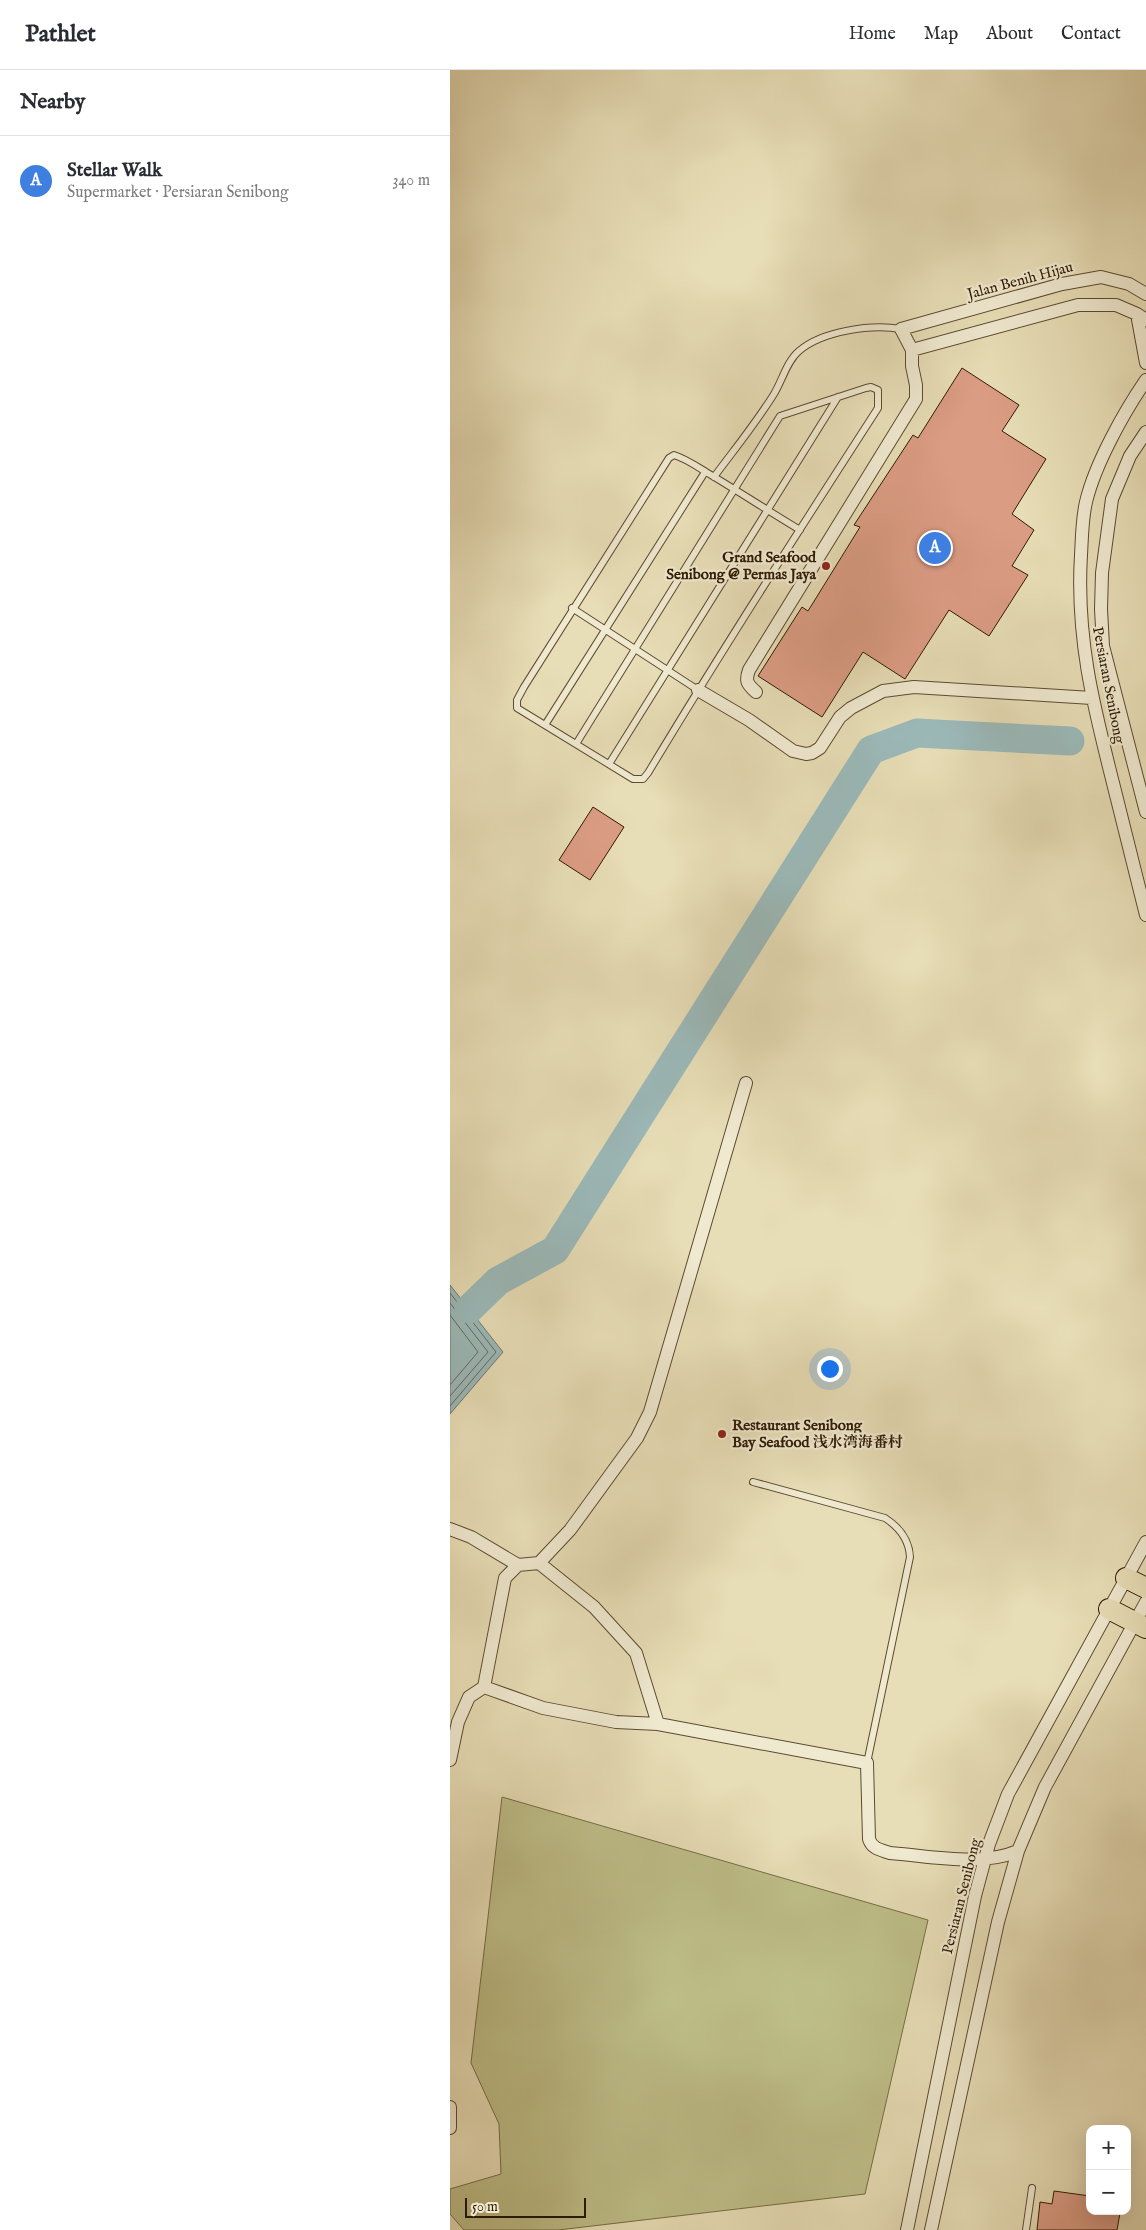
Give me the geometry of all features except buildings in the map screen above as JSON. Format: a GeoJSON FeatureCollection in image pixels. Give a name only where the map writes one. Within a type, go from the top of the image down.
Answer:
{"type":"FeatureCollection","features":[{"type":"Feature","properties":{"kind":"main road"},"geometry":{"type":"LineString","coordinates":[[1126,1578],[1146,1588]]}},
{"type":"Feature","properties":{"kind":"main road"},"geometry":{"type":"LineString","coordinates":[[1109,1609],[1140,1625]]}},
{"type":"Feature","properties":{"kind":"street","name":"Jalan Benih Hijau"},"geometry":{"type":"LineString","coordinates":[[901,330],[1062,284],[1101,277],[1129,284],[1145,292]]}},
{"type":"Feature","properties":{"kind":"street"},"geometry":{"type":"LineString","coordinates":[[912,350],[1078,305],[1116,305],[1141,317],[1146,364]]}},
{"type":"Feature","properties":{"kind":"street"},"geometry":{"type":"LineString","coordinates":[[756,692],[747,683],[746,678],[749,670],[916,400],[912,350],[901,330]]}},
{"type":"Feature","properties":{"kind":"street","name":"Persiaran Senibong"},"geometry":{"type":"LineString","coordinates":[[1146,380],[1124,415],[1098,468],[1086,503],[1081,540],[1079,609],[1082,641],[1093,703],[1146,915]]}},
{"type":"Feature","properties":{"kind":"street","name":"Persiaran Senibong"},"geometry":{"type":"LineString","coordinates":[[1146,432],[1130,456],[1112,499],[1106,538],[1101,609],[1103,646],[1146,812]]}},
{"type":"Feature","properties":{"kind":"street"},"geometry":{"type":"LineString","coordinates":[[698,690],[749,720],[793,751],[806,754],[820,748],[840,717],[851,708],[883,691],[922,688],[1093,703]]}},
{"type":"Feature","properties":{"kind":"street"},"geometry":{"type":"LineString","coordinates":[[450,1760],[458,1722],[469,1697],[484,1687],[505,1578],[518,1565],[539,1562],[570,1530],[637,1438],[650,1412],[746,1083]]}},
{"type":"Feature","properties":{"kind":"street"},"geometry":{"type":"LineString","coordinates":[[450,1528],[471,1537],[518,1565]]}},
{"type":"Feature","properties":{"kind":"street","name":"Persiaran Senibong"},"geometry":{"type":"LineString","coordinates":[[907,2230],[974,1896],[984,1860],[1008,1794],[1146,1542]]}},
{"type":"Feature","properties":{"kind":"street"},"geometry":{"type":"LineString","coordinates":[[539,1562],[594,1607],[636,1652],[658,1724]]}},
{"type":"Feature","properties":{"kind":"street"},"geometry":{"type":"LineString","coordinates":[[931,2230],[998,1922],[1018,1850],[1045,1787],[1140,1625],[1146,1602]]}},
{"type":"Feature","properties":{"kind":"street"},"geometry":{"type":"LineString","coordinates":[[484,1687],[543,1708],[616,1722],[658,1724],[867,1763],[869,1839],[874,1847],[890,1853],[984,1860],[1006,1856],[1018,1850]]}},
{"type":"Feature","properties":{"kind":"street"},"geometry":{"type":"LineString","coordinates":[[450,2107],[450,2128]]}},
{"type":"Feature","properties":{"kind":"lane"},"geometry":{"type":"LineString","coordinates":[[714,477],[774,394],[798,352],[814,342],[855,329],[885,327],[901,330]]}},
{"type":"Feature","properties":{"kind":"lane"},"geometry":{"type":"LineString","coordinates":[[576,744],[635,649],[734,490],[780,416],[871,387],[878,390],[878,408],[698,690],[648,774],[643,779],[634,779],[576,744],[517,708],[517,700],[572,608],[668,458],[674,456],[682,458],[714,477],[734,490],[800,530]]}},
{"type":"Feature","properties":{"kind":"lane"},"geometry":{"type":"LineString","coordinates":[[609,764],[838,397]]}},
{"type":"Feature","properties":{"kind":"lane"},"geometry":{"type":"LineString","coordinates":[[545,725],[705,472]]}},
{"type":"Feature","properties":{"kind":"lane"},"geometry":{"type":"LineString","coordinates":[[572,608],[698,690]]}},
{"type":"Feature","properties":{"kind":"lane"},"geometry":{"type":"LineString","coordinates":[[753,1482],[885,1518],[898,1527],[907,1544],[910,1557],[867,1763]]}},
{"type":"Feature","properties":{"kind":"lane"},"geometry":{"type":"LineString","coordinates":[[1026,2230],[1032,2188]]}},
{"type":"Feature","properties":{"kind":"green space"},"geometry":{"type":"Polygon","coordinates":[[[502,1797],[928,1920],[865,2194],[558,2230],[464,2230],[450,2214],[450,2189],[501,2174],[499,2124],[471,2063],[502,1797]]]}},
{"type":"Feature","properties":{"kind":"water"},"geometry":{"type":"Polygon","coordinates":[[[450,1285],[503,1352],[450,1414],[450,1285]]]}},
{"type":"Feature","properties":{"kind":"waterway"},"geometry":{"type":"LineString","coordinates":[[469,1309],[498,1281],[555,1250],[871,750],[917,733],[1070,741]]}},
{"type":"Feature","properties":{"kind":"place","name":"Stellar Walk"},"geometry":{"type":"Point","coordinates":[935,548]}},
{"type":"Feature","properties":{"kind":"place","name":"Grand Seafood Senibong @ Permas Jaya"},"geometry":{"type":"Point","coordinates":[826,566]}},
{"type":"Feature","properties":{"kind":"place","name":"Restaurant Senibong Bay Seafood 浅水湾海番村"},"geometry":{"type":"Point","coordinates":[722,1434]}}]}
